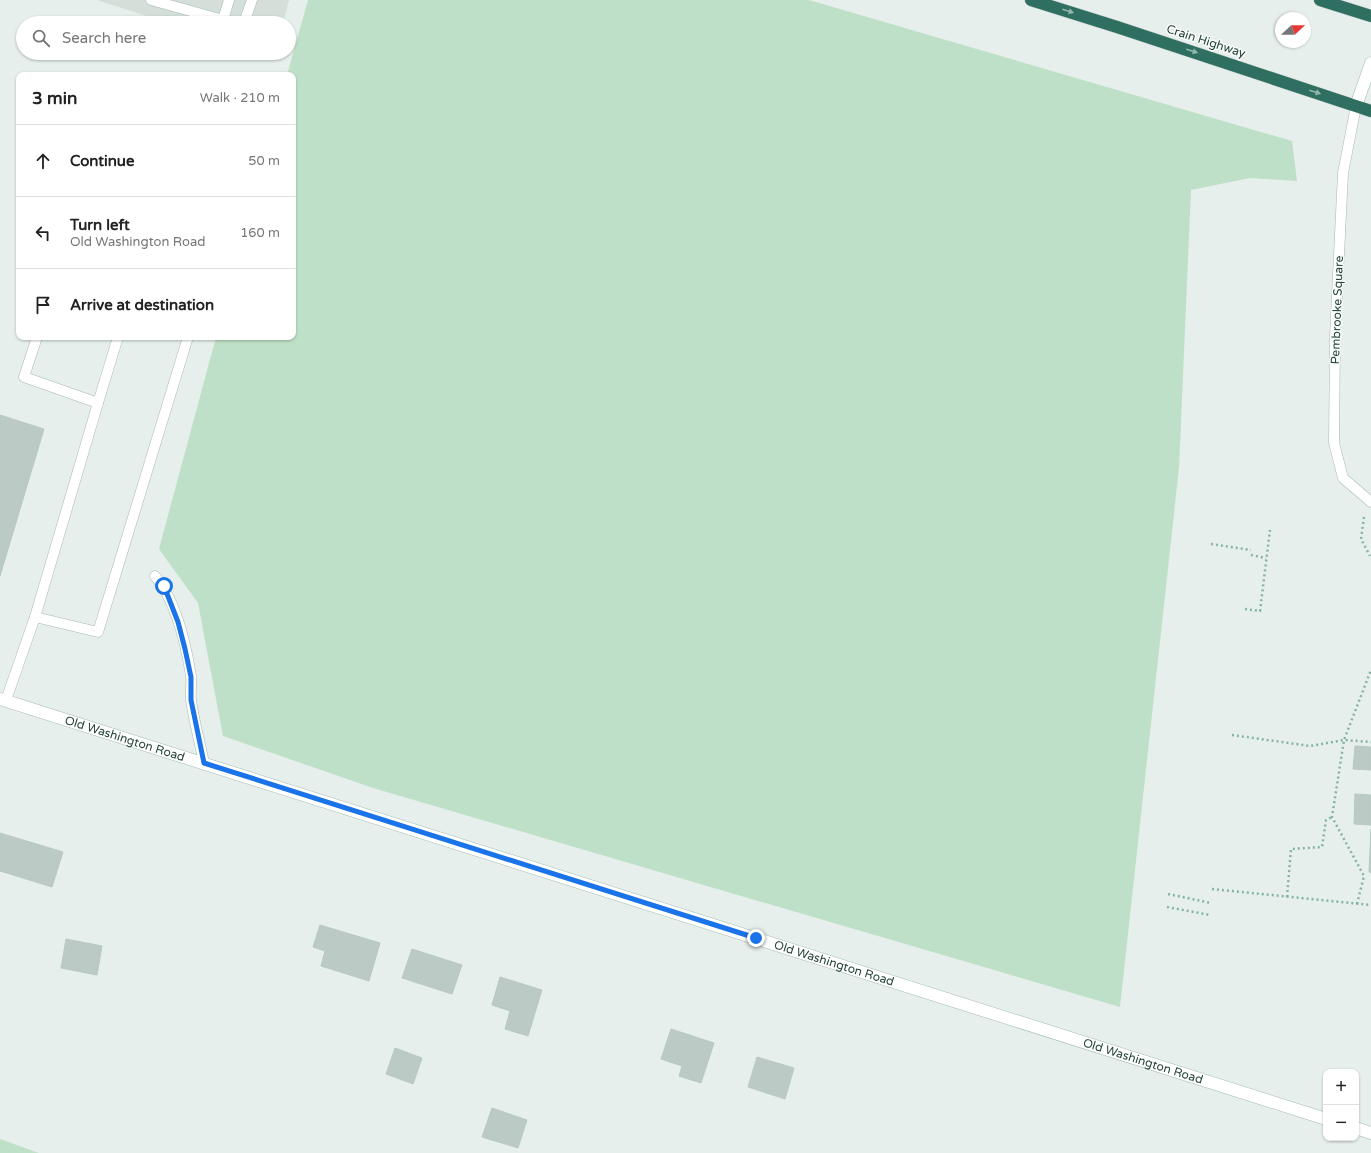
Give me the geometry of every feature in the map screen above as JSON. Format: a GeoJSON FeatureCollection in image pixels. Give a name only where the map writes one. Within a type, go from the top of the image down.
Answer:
{"type":"FeatureCollection","features":[{"type":"Feature","properties":{"kind":"highway","name":"Crain Highway"},"geometry":{"type":"LineString","coordinates":[[1031,0],[1371,111]]}},
{"type":"Feature","properties":{"kind":"highway"},"geometry":{"type":"LineString","coordinates":[[1320,0],[1371,16]]}},
{"type":"Feature","properties":{"kind":"main road"},"geometry":{"type":"LineString","coordinates":[[1356,106],[1371,63]]}},
{"type":"Feature","properties":{"kind":"main road","name":"Old Washington Road"},"geometry":{"type":"LineString","coordinates":[[3,699],[1323,1118]]}},
{"type":"Feature","properties":{"kind":"main road"},"geometry":{"type":"LineString","coordinates":[[1359,1129],[1371,1133]]}},
{"type":"Feature","properties":{"kind":"lane"},"geometry":{"type":"LineString","coordinates":[[151,0],[209,16]]}},
{"type":"Feature","properties":{"kind":"lane"},"geometry":{"type":"LineString","coordinates":[[224,16],[229,0]]}},
{"type":"Feature","properties":{"kind":"lane"},"geometry":{"type":"LineString","coordinates":[[246,16],[252,0]]}},
{"type":"Feature","properties":{"kind":"lane","name":"Pembrooke Square"},"geometry":{"type":"LineString","coordinates":[[1356,106],[1342,173],[1335,336],[1334,443],[1343,478],[1369,500]]}},
{"type":"Feature","properties":{"kind":"lane"},"geometry":{"type":"LineString","coordinates":[[36,340],[24,377],[98,403]]}},
{"type":"Feature","properties":{"kind":"lane"},"geometry":{"type":"LineString","coordinates":[[3,699],[35,617],[117,340]]}},
{"type":"Feature","properties":{"kind":"lane"},"geometry":{"type":"LineString","coordinates":[[35,617],[98,632],[187,340]]}},
{"type":"Feature","properties":{"kind":"lane"},"geometry":{"type":"LineString","coordinates":[[155,576],[164,586],[184,642],[191,677],[191,700],[204,763]]}},
{"type":"Feature","properties":{"kind":"path"},"geometry":{"type":"LineString","coordinates":[[1369,500],[1361,539],[1370,556]]}},
{"type":"Feature","properties":{"kind":"path"},"geometry":{"type":"LineString","coordinates":[[1245,610],[1260,611],[1270,530]]}},
{"type":"Feature","properties":{"kind":"path"},"geometry":{"type":"LineString","coordinates":[[1211,544],[1252,550]]}},
{"type":"Feature","properties":{"kind":"path"},"geometry":{"type":"LineString","coordinates":[[1251,555],[1266,558]]}},
{"type":"Feature","properties":{"kind":"path"},"geometry":{"type":"LineString","coordinates":[[1357,904],[1364,876],[1332,817],[1344,740],[1371,670]]}},
{"type":"Feature","properties":{"kind":"path"},"geometry":{"type":"LineString","coordinates":[[1232,735],[1310,746],[1344,740],[1371,742]]}},
{"type":"Feature","properties":{"kind":"path"},"geometry":{"type":"LineString","coordinates":[[1287,897],[1291,849],[1322,847],[1326,820],[1332,817]]}},
{"type":"Feature","properties":{"kind":"path"},"geometry":{"type":"LineString","coordinates":[[1212,889],[1371,905]]}},
{"type":"Feature","properties":{"kind":"path"},"geometry":{"type":"LineString","coordinates":[[1168,894],[1211,903]]}},
{"type":"Feature","properties":{"kind":"path"},"geometry":{"type":"LineString","coordinates":[[1166,907],[1210,915]]}},
{"type":"Feature","properties":{"kind":"shaded area"},"geometry":{"type":"Polygon","coordinates":[[[97,0],[289,0],[285,16],[146,16],[97,0]]]}},
{"type":"Feature","properties":{"kind":"green space"},"geometry":{"type":"Polygon","coordinates":[[[308,0],[809,0],[1292,141],[1297,181],[1250,178],[1191,190],[1179,468],[1120,1007],[373,788],[223,736],[198,603],[159,549],[215,340],[296,340],[296,72],[288,72],[291,60],[296,60],[296,43],[308,0]]]}},
{"type":"Feature","properties":{"kind":"green space"},"geometry":{"type":"Polygon","coordinates":[[[0,1139],[39,1153],[0,1153],[0,1139]]]}},
{"type":"Feature","properties":{"kind":"building"},"geometry":{"type":"Polygon","coordinates":[[[0,415],[44,429],[0,576],[0,415]]]}},
{"type":"Feature","properties":{"kind":"building"},"geometry":{"type":"Polygon","coordinates":[[[1355,746],[1371,747],[1371,770],[1353,769],[1355,746]]]}},
{"type":"Feature","properties":{"kind":"building"},"geometry":{"type":"Polygon","coordinates":[[[1355,794],[1371,795],[1371,825],[1354,824],[1355,794]]]}},
{"type":"Feature","properties":{"kind":"building"},"geometry":{"type":"Polygon","coordinates":[[[1371,829],[1371,873],[1369,872],[1371,829]]]}},
{"type":"Feature","properties":{"kind":"building"},"geometry":{"type":"Polygon","coordinates":[[[0,833],[63,852],[52,887],[0,871],[0,833]]]}},
{"type":"Feature","properties":{"kind":"building"},"geometry":{"type":"Polygon","coordinates":[[[320,925],[380,943],[369,981],[321,966],[325,951],[313,947],[320,925]]]}},
{"type":"Feature","properties":{"kind":"building"},"geometry":{"type":"Polygon","coordinates":[[[66,939],[102,946],[97,975],[61,968],[66,939]]]}},
{"type":"Feature","properties":{"kind":"building"},"geometry":{"type":"Polygon","coordinates":[[[412,949],[462,965],[452,994],[402,978],[412,949]]]}},
{"type":"Feature","properties":{"kind":"building"},"geometry":{"type":"Polygon","coordinates":[[[500,977],[542,990],[528,1036],[505,1029],[510,1011],[492,1005],[500,977]]]}},
{"type":"Feature","properties":{"kind":"building"},"geometry":{"type":"Polygon","coordinates":[[[671,1029],[714,1043],[701,1083],[679,1076],[682,1066],[661,1059],[671,1029]]]}},
{"type":"Feature","properties":{"kind":"building"},"geometry":{"type":"Polygon","coordinates":[[[395,1048],[422,1058],[413,1084],[386,1074],[395,1048]]]}},
{"type":"Feature","properties":{"kind":"building"},"geometry":{"type":"Polygon","coordinates":[[[757,1057],[794,1068],[785,1099],[748,1087],[757,1057]]]}},
{"type":"Feature","properties":{"kind":"building"},"geometry":{"type":"Polygon","coordinates":[[[492,1108],[527,1120],[518,1148],[482,1137],[492,1108]]]}},
{"type":"Feature","properties":{"kind":"route"},"geometry":{"type":"LineString","coordinates":[[164,586],[178,622],[185,649],[191,677],[191,700],[204,763],[756,938]]}}]}
